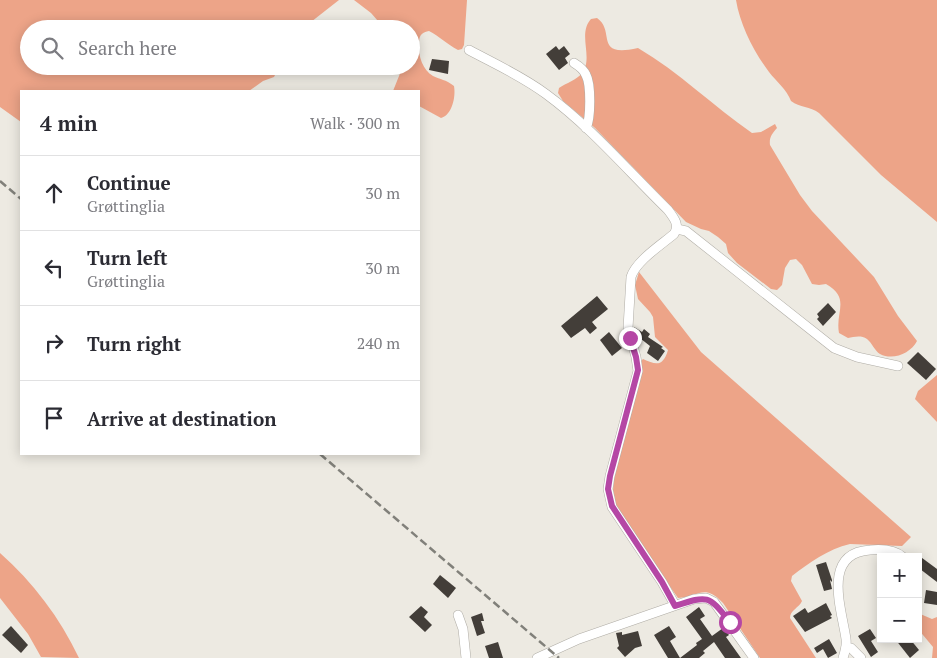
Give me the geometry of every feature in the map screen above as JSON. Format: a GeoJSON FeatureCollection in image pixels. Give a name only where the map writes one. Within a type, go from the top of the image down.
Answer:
{"type":"FeatureCollection","features":[{"type":"Feature","properties":{"kind":"street"},"geometry":{"type":"LineString","coordinates":[[469,50],[529,82],[564,108],[674,217],[677,229],[674,234],[632,272],[628,328],[638,370],[608,489],[609,499],[616,514],[662,582],[675,606]]}},
{"type":"Feature","properties":{"kind":"street"},"geometry":{"type":"LineString","coordinates":[[574,63],[582,69],[587,77],[589,112],[586,128]]}},
{"type":"Feature","properties":{"kind":"street"},"geometry":{"type":"LineString","coordinates":[[677,229],[686,231],[834,348],[857,357],[898,366]]}},
{"type":"Feature","properties":{"kind":"street"},"geometry":{"type":"LineString","coordinates":[[843,658],[846,648],[838,598],[838,582],[843,564],[853,554],[868,550],[897,553]]}},
{"type":"Feature","properties":{"kind":"street"},"geometry":{"type":"LineString","coordinates":[[536,658],[578,639],[675,606],[706,598],[714,602],[754,658]]}},
{"type":"Feature","properties":{"kind":"street"},"geometry":{"type":"LineString","coordinates":[[458,615],[463,629],[466,658]]}},
{"type":"Feature","properties":{"kind":"street"},"geometry":{"type":"LineString","coordinates":[[846,648],[851,648],[861,658]]}},
{"type":"Feature","properties":{"kind":"shaded area"},"geometry":{"type":"Polygon","coordinates":[[[0,0],[339,0],[313,20],[20,20],[20,75],[275,75],[250,90],[20,90],[20,121],[0,107],[0,0]]]}},
{"type":"Feature","properties":{"kind":"shaded area"},"geometry":{"type":"Polygon","coordinates":[[[354,0],[467,0],[464,45],[462,49],[458,50],[429,31],[420,37],[420,20],[377,20],[354,0]]]}},
{"type":"Feature","properties":{"kind":"shaded area"},"geometry":{"type":"Polygon","coordinates":[[[736,0],[937,0],[937,222],[881,175],[819,113],[791,101],[784,89],[763,64],[753,47],[744,28],[736,0]]]}},
{"type":"Feature","properties":{"kind":"shaded area"},"geometry":{"type":"Polygon","coordinates":[[[597,18],[602,23],[610,46],[615,49],[624,50],[638,48],[653,57],[752,133],[761,132],[775,124],[777,128],[771,136],[770,145],[800,195],[812,211],[874,277],[898,316],[917,341],[911,349],[901,355],[885,356],[878,353],[865,338],[848,338],[839,333],[840,300],[838,295],[834,289],[826,284],[812,284],[802,265],[796,259],[790,260],[785,268],[782,285],[777,290],[771,289],[737,263],[728,253],[726,244],[718,237],[709,231],[686,222],[595,128],[563,101],[558,93],[559,88],[582,73],[586,60],[585,32],[591,19],[597,18]]]}},
{"type":"Feature","properties":{"kind":"shaded area"},"geometry":{"type":"Polygon","coordinates":[[[420,58],[429,73],[454,86],[454,95],[448,113],[441,118],[420,107],[420,90],[393,90],[399,75],[420,75],[420,58]]]}},
{"type":"Feature","properties":{"kind":"shaded area"},"geometry":{"type":"Polygon","coordinates":[[[639,272],[701,352],[911,537],[902,546],[850,544],[842,546],[819,557],[792,576],[791,581],[802,601],[791,613],[790,618],[816,658],[760,658],[723,603],[716,597],[706,592],[678,598],[616,507],[613,490],[614,478],[641,370],[641,361],[643,359],[652,363],[661,362],[668,350],[655,337],[653,317],[638,299],[635,285],[639,272]]]}},
{"type":"Feature","properties":{"kind":"shaded area"},"geometry":{"type":"Polygon","coordinates":[[[937,375],[937,422],[915,399],[918,391],[937,375]]]}},
{"type":"Feature","properties":{"kind":"shaded area"},"geometry":{"type":"Polygon","coordinates":[[[0,553],[24,576],[45,601],[72,643],[79,658],[41,657],[28,634],[0,598],[0,553]]]}},
{"type":"Feature","properties":{"kind":"shaded area"},"geometry":{"type":"Polygon","coordinates":[[[922,615],[932,619],[937,617],[937,658],[932,658],[933,647],[922,634],[922,615]]]}},
{"type":"Feature","properties":{"kind":"building"},"geometry":{"type":"Polygon","coordinates":[[[556,46],[559,50],[564,46],[570,54],[565,58],[568,63],[559,70],[546,54],[556,46]]]}},
{"type":"Feature","properties":{"kind":"building"},"geometry":{"type":"Polygon","coordinates":[[[432,59],[449,61],[448,74],[429,70],[432,59]]]}},
{"type":"Feature","properties":{"kind":"building"},"geometry":{"type":"Polygon","coordinates":[[[597,296],[608,309],[592,322],[597,328],[590,334],[585,328],[571,338],[561,326],[597,296]]]}},
{"type":"Feature","properties":{"kind":"building"},"geometry":{"type":"Polygon","coordinates":[[[828,303],[836,312],[823,326],[817,319],[819,317],[817,314],[828,303]]]}},
{"type":"Feature","properties":{"kind":"building"},"geometry":{"type":"Polygon","coordinates":[[[634,327],[642,332],[644,329],[650,334],[648,337],[663,347],[661,348],[665,351],[658,361],[647,353],[650,346],[636,335],[634,327]]]}},
{"type":"Feature","properties":{"kind":"building"},"geometry":{"type":"Polygon","coordinates":[[[609,332],[622,348],[612,356],[600,340],[609,332]]]}},
{"type":"Feature","properties":{"kind":"building"},"geometry":{"type":"Polygon","coordinates":[[[918,352],[936,369],[926,380],[907,363],[918,352]]]}},
{"type":"Feature","properties":{"kind":"building"},"geometry":{"type":"Polygon","coordinates":[[[922,558],[937,569],[937,582],[922,571],[922,558]]]}},
{"type":"Feature","properties":{"kind":"building"},"geometry":{"type":"Polygon","coordinates":[[[826,562],[832,580],[832,582],[830,580],[832,589],[824,591],[816,565],[826,562]]]}},
{"type":"Feature","properties":{"kind":"building"},"geometry":{"type":"Polygon","coordinates":[[[440,575],[456,588],[448,598],[433,584],[440,575]]]}},
{"type":"Feature","properties":{"kind":"building"},"geometry":{"type":"Polygon","coordinates":[[[926,590],[937,592],[937,605],[924,603],[926,590]]]}},
{"type":"Feature","properties":{"kind":"building"},"geometry":{"type":"Polygon","coordinates":[[[826,603],[832,618],[805,632],[793,616],[805,608],[808,613],[826,603]]]}},
{"type":"Feature","properties":{"kind":"building"},"geometry":{"type":"Polygon","coordinates":[[[421,606],[428,612],[424,617],[432,625],[425,632],[409,617],[421,606]]]}},
{"type":"Feature","properties":{"kind":"building"},"geometry":{"type":"Polygon","coordinates":[[[699,607],[705,616],[700,619],[712,636],[723,628],[729,635],[726,637],[741,658],[725,658],[714,642],[703,651],[705,653],[699,658],[680,658],[702,639],[686,617],[699,607]]]}},
{"type":"Feature","properties":{"kind":"building"},"geometry":{"type":"Polygon","coordinates":[[[482,613],[484,621],[481,621],[485,633],[477,636],[471,617],[482,613]]]}},
{"type":"Feature","properties":{"kind":"building"},"geometry":{"type":"Polygon","coordinates":[[[11,626],[28,645],[21,653],[2,635],[11,626]]]}},
{"type":"Feature","properties":{"kind":"building"},"geometry":{"type":"Polygon","coordinates":[[[669,626],[676,637],[670,641],[680,658],[668,658],[654,635],[669,626]]]}},
{"type":"Feature","properties":{"kind":"building"},"geometry":{"type":"Polygon","coordinates":[[[870,629],[876,638],[871,641],[878,652],[871,657],[858,636],[870,629]]]}},
{"type":"Feature","properties":{"kind":"building"},"geometry":{"type":"Polygon","coordinates":[[[638,631],[642,646],[635,648],[625,657],[617,648],[619,646],[616,633],[622,632],[622,635],[638,631]]]}},
{"type":"Feature","properties":{"kind":"building"},"geometry":{"type":"Polygon","coordinates":[[[829,639],[837,653],[828,658],[823,649],[817,653],[814,648],[829,639]]]}},
{"type":"Feature","properties":{"kind":"building"},"geometry":{"type":"Polygon","coordinates":[[[498,642],[503,658],[489,658],[485,646],[498,642]]]}},
{"type":"Feature","properties":{"kind":"building"},"geometry":{"type":"Polygon","coordinates":[[[898,643],[913,643],[919,650],[910,658],[898,643]]]}},
{"type":"Feature","properties":{"kind":"railway"},"geometry":{"type":"LineString","coordinates":[[0,181],[20,198]]}},
{"type":"Feature","properties":{"kind":"railway"},"geometry":{"type":"LineString","coordinates":[[321,455],[559,658]]}},
{"type":"Feature","properties":{"kind":"route"},"geometry":{"type":"LineString","coordinates":[[630,338],[638,370],[610,476],[609,499],[616,514],[671,595],[675,606],[706,598],[714,602],[730,622]]}}]}
